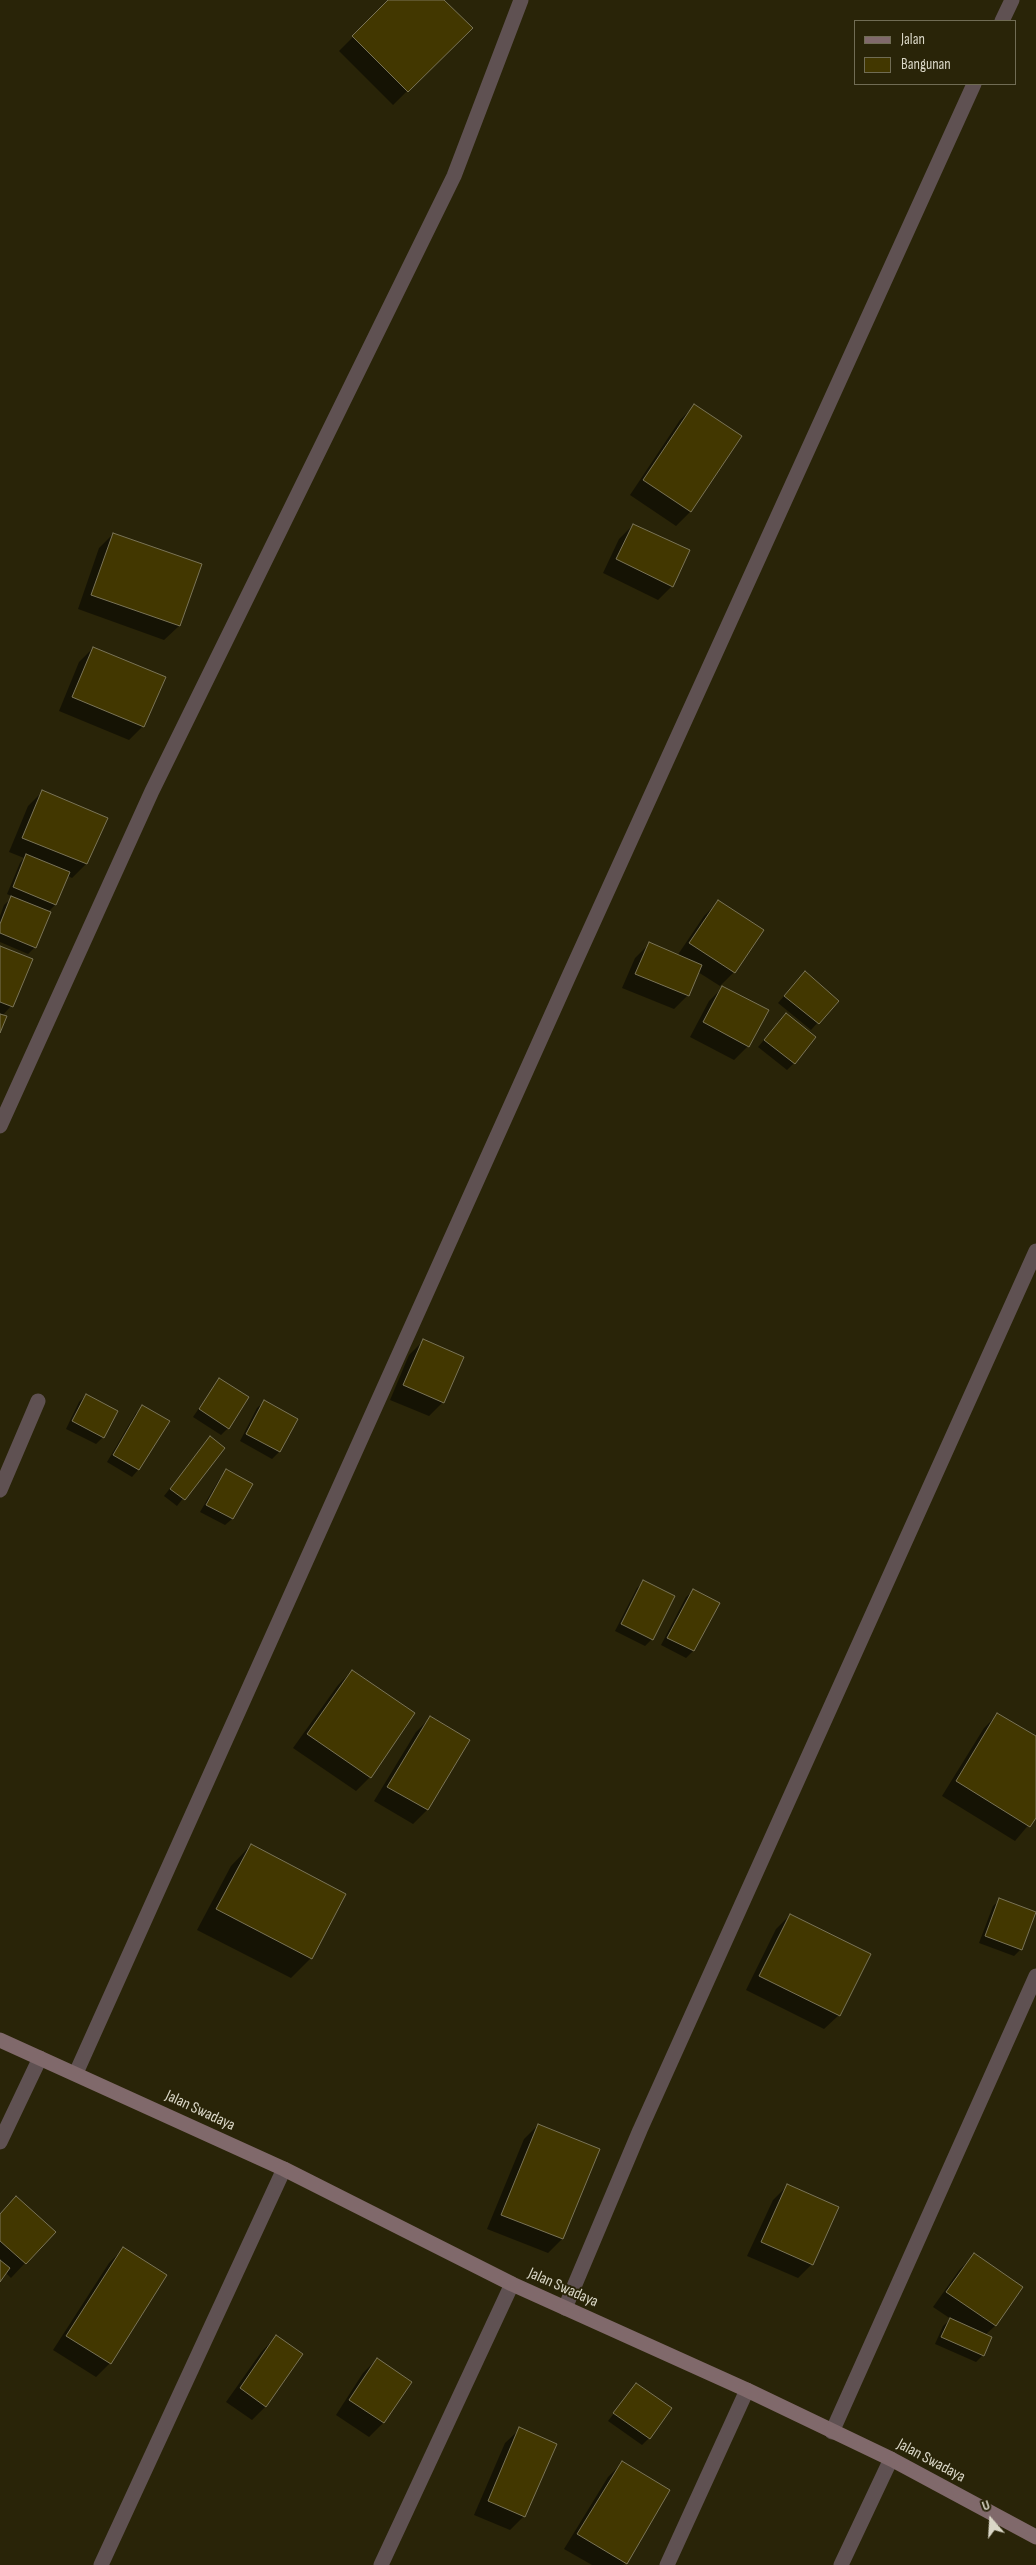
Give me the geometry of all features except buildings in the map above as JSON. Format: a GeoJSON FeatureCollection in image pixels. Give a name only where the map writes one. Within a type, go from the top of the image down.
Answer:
{"type":"FeatureCollection","features":[{"type":"Feature","properties":{"kind":"street"},"geometry":{"type":"LineString","coordinates":[[0,1126],[152,792],[454,176],[521,0]]}},
{"type":"Feature","properties":{"kind":"street"},"geometry":{"type":"LineString","coordinates":[[1002,20],[1012,0]]}},
{"type":"Feature","properties":{"kind":"street"},"geometry":{"type":"LineString","coordinates":[[76,2073],[563,988],[974,85]]}},
{"type":"Feature","properties":{"kind":"street"},"geometry":{"type":"LineString","coordinates":[[565,2308],[640,2130],[1036,1251]]}},
{"type":"Feature","properties":{"kind":"street"},"geometry":{"type":"LineString","coordinates":[[0,1490],[38,1401]]}},
{"type":"Feature","properties":{"kind":"street"},"geometry":{"type":"LineString","coordinates":[[832,2432],[1036,1976]]}},
{"type":"Feature","properties":{"kind":"street","name":"Jalan Swadaya"},"geometry":{"type":"LineString","coordinates":[[0,2040],[284,2169],[512,2284],[747,2390],[891,2460],[1036,2537]]}},
{"type":"Feature","properties":{"kind":"street"},"geometry":{"type":"LineString","coordinates":[[0,2142],[40,2058]]}},
{"type":"Feature","properties":{"kind":"street"},"geometry":{"type":"LineString","coordinates":[[101,2565],[284,2169]]}},
{"type":"Feature","properties":{"kind":"street"},"geometry":{"type":"LineString","coordinates":[[381,2565],[512,2284]]}},
{"type":"Feature","properties":{"kind":"street"},"geometry":{"type":"LineString","coordinates":[[667,2565],[747,2390]]}},
{"type":"Feature","properties":{"kind":"street"},"geometry":{"type":"LineString","coordinates":[[841,2565],[891,2460]]}}]}
